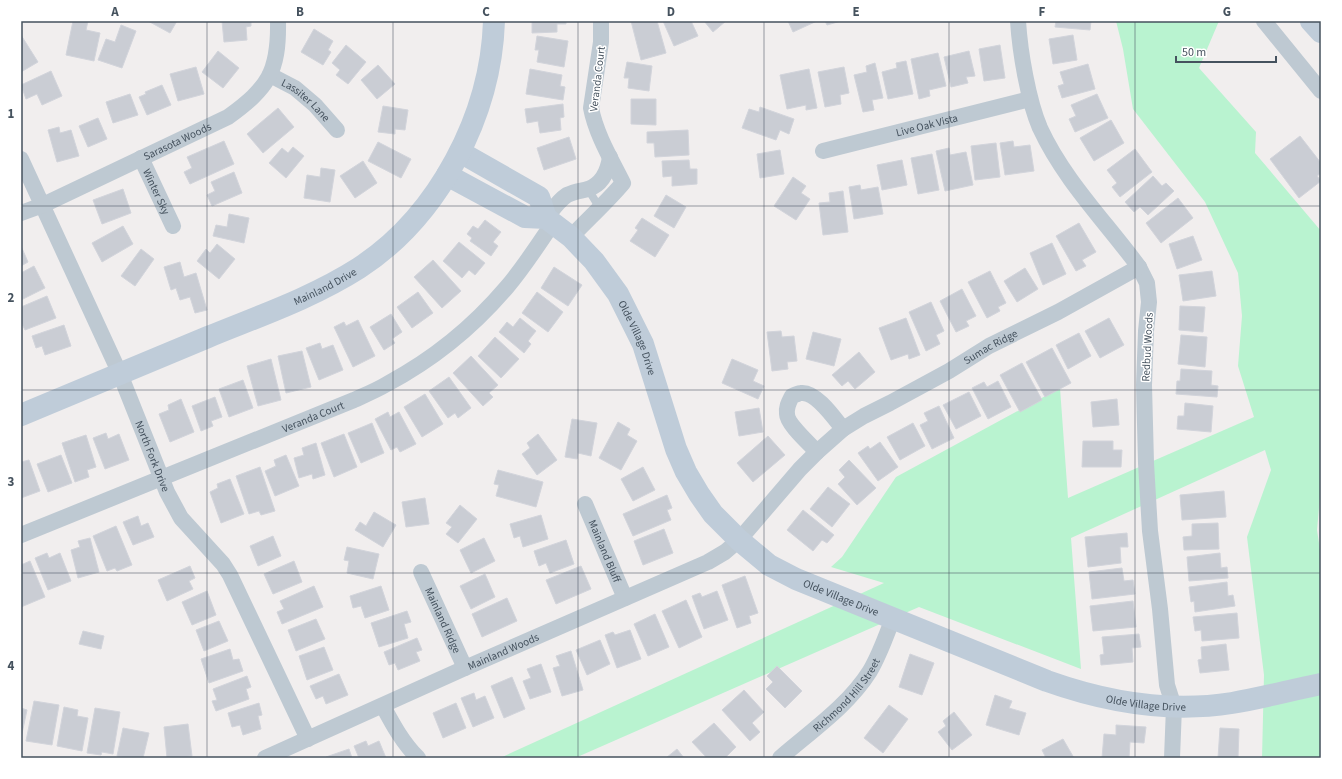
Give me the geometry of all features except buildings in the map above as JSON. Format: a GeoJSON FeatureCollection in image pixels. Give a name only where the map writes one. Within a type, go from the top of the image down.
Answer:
{"type":"FeatureCollection","features":[{"type":"Feature","properties":{"kind":"street","name":"Sarasota Woods"},"geometry":{"type":"LineString","coordinates":[[21,213],[43,205],[228,117],[249,102],[263,87],[270,75],[276,54],[278,21]]}},
{"type":"Feature","properties":{"kind":"street","name":"Mainland Drive"},"geometry":{"type":"LineString","coordinates":[[21,415],[311,295],[360,267],[385,248],[413,221],[434,195],[460,152],[472,124],[484,89],[492,56],[494,21]]}},
{"type":"Feature","properties":{"kind":"street","name":"Veranda Court"},"geometry":{"type":"LineString","coordinates":[[570,237],[608,200],[623,183],[610,157],[591,108],[602,42],[601,21]]}},
{"type":"Feature","properties":{"kind":"street","name":"Redbud Woods"},"geometry":{"type":"LineString","coordinates":[[1018,21],[1021,50],[1030,99],[1040,127],[1065,172],[1139,267],[1147,283],[1149,302],[1146,331],[1144,385],[1146,463],[1150,531],[1160,609],[1167,685],[1174,707],[1172,758]]}},
{"type":"Feature","properties":{"kind":"street"},"geometry":{"type":"LineString","coordinates":[[1264,21],[1321,91]]}},
{"type":"Feature","properties":{"kind":"street"},"geometry":{"type":"LineString","coordinates":[[1311,21],[1321,32]]}},
{"type":"Feature","properties":{"kind":"street","name":"Lassiter Lane"},"geometry":{"type":"LineString","coordinates":[[270,75],[295,88],[315,105],[337,130]]}},
{"type":"Feature","properties":{"kind":"street","name":"Live Oak Vista"},"geometry":{"type":"LineString","coordinates":[[824,151],[1030,99]]}},
{"type":"Feature","properties":{"kind":"street"},"geometry":{"type":"LineString","coordinates":[[460,152],[539,197],[550,221]]}},
{"type":"Feature","properties":{"kind":"street","name":"Veranda Court"},"geometry":{"type":"LineString","coordinates":[[21,535],[354,400],[388,384],[417,366],[463,331],[506,288],[522,268],[550,221],[559,201],[578,190],[588,189],[597,185],[604,178],[610,157]]}},
{"type":"Feature","properties":{"kind":"street","name":"Winter Sky"},"geometry":{"type":"LineString","coordinates":[[141,158],[172,226]]}},
{"type":"Feature","properties":{"kind":"street","name":"North Fork Drive"},"geometry":{"type":"LineString","coordinates":[[21,159],[120,374],[167,492],[181,518],[223,564],[230,575],[308,739]]}},
{"type":"Feature","properties":{"kind":"street"},"geometry":{"type":"LineString","coordinates":[[447,175],[525,217],[550,221]]}},
{"type":"Feature","properties":{"kind":"street","name":"Olde Village Drive"},"geometry":{"type":"LineString","coordinates":[[550,221],[570,237],[594,260],[618,294],[643,344],[676,449],[698,494],[713,514],[739,540],[770,565],[796,579],[1069,689],[1107,699],[1146,705],[1194,707],[1232,703],[1321,684]]}},
{"type":"Feature","properties":{"kind":"street","name":"Sumac Ridge"},"geometry":{"type":"LineString","coordinates":[[739,540],[800,469],[843,429],[989,346],[1058,312],[1139,267]]}},
{"type":"Feature","properties":{"kind":"street"},"geometry":{"type":"LineString","coordinates":[[817,452],[792,425],[787,416],[787,407],[792,396],[802,393],[813,397],[825,407],[843,429]]}},
{"type":"Feature","properties":{"kind":"street","name":"Mainland Bluff"},"geometry":{"type":"LineString","coordinates":[[585,504],[625,598]]}},
{"type":"Feature","properties":{"kind":"street","name":"Mainland Woods"},"geometry":{"type":"LineString","coordinates":[[265,758],[465,668],[708,562],[725,552],[739,540]]}},
{"type":"Feature","properties":{"kind":"street","name":"Mainland Ridge"},"geometry":{"type":"LineString","coordinates":[[421,572],[465,668]]}},
{"type":"Feature","properties":{"kind":"street","name":"Richmond Hill Street"},"geometry":{"type":"LineString","coordinates":[[780,758],[836,710],[860,685],[877,657],[893,618]]}},
{"type":"Feature","properties":{"kind":"street"},"geometry":{"type":"LineString","coordinates":[[383,706],[406,746],[418,758]]}},
{"type":"Feature","properties":{"kind":"lane"},"geometry":{"type":"LineString","coordinates":[[588,189],[600,207]]}},
{"type":"Feature","properties":{"kind":"green space"},"geometry":{"type":"Polygon","coordinates":[[[1116,21],[1219,21],[1199,68],[1256,132],[1255,153],[1321,231],[1321,486],[1317,530],[1321,556],[1321,758],[1262,758],[1264,675],[1247,537],[1271,470],[1265,450],[1071,538],[1081,669],[919,607],[575,758],[500,758],[884,583],[831,567],[842,557],[896,477],[1060,388],[1068,498],[1254,417],[1238,366],[1242,316],[1238,273],[1205,202],[1133,109],[1123,49],[1116,21]]]}}]}
